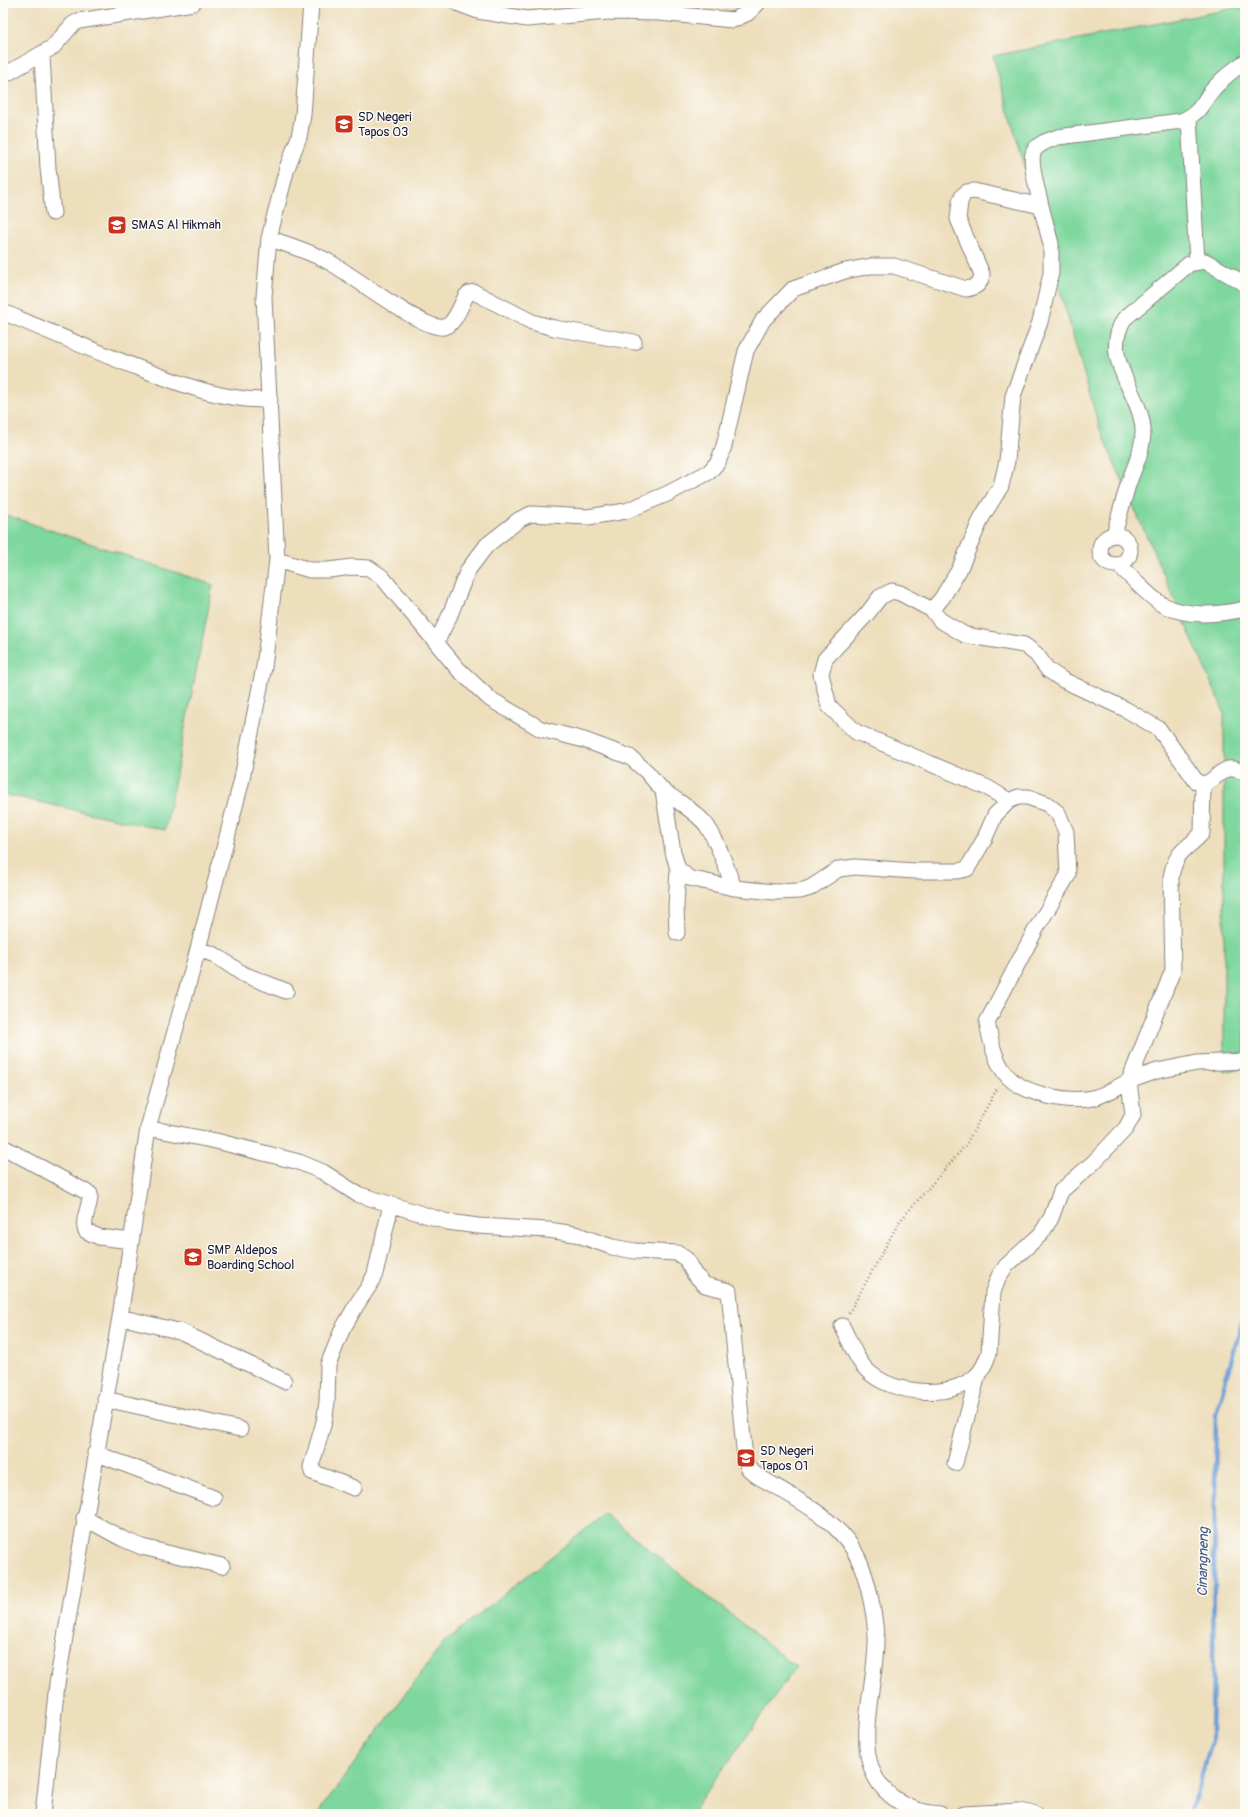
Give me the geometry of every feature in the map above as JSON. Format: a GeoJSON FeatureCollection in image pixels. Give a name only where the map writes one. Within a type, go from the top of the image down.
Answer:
{"type":"FeatureCollection","features":[{"type":"Feature","properties":{"kind":"street"},"geometry":{"type":"LineString","coordinates":[[3,76],[42,55],[53,47],[73,24],[79,21],[193,3]]}},
{"type":"Feature","properties":{"kind":"street"},"geometry":{"type":"LineString","coordinates":[[43,1814],[57,1684],[84,1518],[120,1316],[148,1128],[198,949],[241,783],[264,667],[277,560],[264,297],[269,238],[287,168],[298,137],[303,115],[311,3]]}},
{"type":"Feature","properties":{"kind":"street"},"geometry":{"type":"LineString","coordinates":[[456,3],[478,11],[527,19],[608,12],[659,13],[733,20],[748,13],[758,3]]}},
{"type":"Feature","properties":{"kind":"street"},"geometry":{"type":"LineString","coordinates":[[42,55],[48,168],[53,212]]}},
{"type":"Feature","properties":{"kind":"street"},"geometry":{"type":"LineString","coordinates":[[932,610],[942,598],[959,570],[982,517],[1001,486],[1007,461],[1013,396],[1040,322],[1051,273],[1051,244],[1041,206],[1032,161],[1034,151],[1040,145],[1058,137],[1181,121],[1198,112],[1217,84],[1245,62]]}},
{"type":"Feature","properties":{"kind":"street"},"geometry":{"type":"LineString","coordinates":[[1188,118],[1197,262]]}},
{"type":"Feature","properties":{"kind":"street"},"geometry":{"type":"LineString","coordinates":[[437,641],[449,617],[468,570],[487,545],[520,519],[531,514],[588,517],[626,512],[667,494],[709,472],[718,462],[724,446],[746,351],[762,320],[793,288],[845,271],[871,266],[894,266],[966,289],[972,288],[981,280],[982,274],[958,219],[960,202],[963,195],[974,191],[1041,206]]}},
{"type":"Feature","properties":{"kind":"street"},"geometry":{"type":"LineString","coordinates":[[269,238],[317,256],[410,314],[434,326],[445,327],[451,324],[466,296],[469,293],[474,292],[532,322],[554,328],[634,342]]}},
{"type":"Feature","properties":{"kind":"street"},"geometry":{"type":"LineString","coordinates":[[1114,535],[1142,448],[1143,430],[1139,411],[1119,367],[1116,341],[1118,330],[1124,320],[1189,264],[1205,261],[1245,284]]}},
{"type":"Feature","properties":{"kind":"street"},"geometry":{"type":"LineString","coordinates":[[3,312],[114,359],[184,385],[226,398],[270,400]]}},
{"type":"Feature","properties":{"kind":"street"},"geometry":{"type":"LineString","coordinates":[[1119,565],[1128,557],[1129,544],[1125,539],[1114,535],[1103,541],[1100,553],[1102,558],[1107,563],[1119,565],[1162,604],[1191,614],[1228,613],[1245,609]]}},
{"type":"Feature","properties":{"kind":"street"},"geometry":{"type":"LineString","coordinates":[[277,560],[310,570],[329,570],[352,567],[369,568],[382,577],[437,641],[458,669],[490,699],[541,729],[584,740],[630,757],[663,791],[682,804],[706,824],[722,854],[734,888]]}},
{"type":"Feature","properties":{"kind":"street"},"geometry":{"type":"LineString","coordinates":[[1009,801],[988,788],[856,732],[830,706],[821,674],[825,659],[867,614],[880,597],[892,590],[900,592],[932,610],[940,620],[965,634],[1024,645],[1036,654],[1048,670],[1063,680],[1125,709],[1159,729],[1196,781],[1203,784],[1209,783],[1224,771],[1230,769],[1245,773]]}},
{"type":"Feature","properties":{"kind":"street"},"geometry":{"type":"LineString","coordinates":[[842,1326],[861,1363],[870,1373],[897,1387],[922,1391],[944,1390],[965,1384],[978,1374],[986,1362],[989,1352],[992,1292],[999,1276],[1006,1266],[1041,1234],[1051,1218],[1062,1191],[1094,1162],[1126,1128],[1133,1115],[1129,1081],[1173,970],[1171,877],[1173,867],[1181,851],[1202,833],[1203,784]]}},
{"type":"Feature","properties":{"kind":"street"},"geometry":{"type":"LineString","coordinates":[[663,791],[673,852],[678,869],[676,907],[678,933]]}},
{"type":"Feature","properties":{"kind":"street"},"geometry":{"type":"LineString","coordinates":[[678,869],[689,878],[734,888],[775,892],[800,891],[810,888],[838,869],[855,867],[915,871],[957,871],[967,869],[984,840],[995,815],[1009,801],[1018,797],[1028,797],[1047,804],[1058,813],[1066,832],[1068,875],[1036,929],[987,1022],[996,1055],[1005,1074],[1020,1085],[1037,1093],[1068,1100],[1096,1097],[1129,1081],[1157,1071],[1197,1063],[1245,1061]]}},
{"type":"Feature","properties":{"kind":"street"},"geometry":{"type":"LineString","coordinates":[[198,949],[216,955],[243,974],[286,991]]}},
{"type":"Feature","properties":{"kind":"street"},"geometry":{"type":"LineString","coordinates":[[148,1128],[216,1141],[299,1162],[323,1172],[357,1194],[448,1222],[478,1226],[548,1230],[575,1234],[612,1247],[635,1251],[677,1253],[686,1259],[694,1274],[705,1285],[729,1291],[745,1460],[749,1468],[756,1475],[827,1520],[846,1538],[859,1559],[867,1582],[876,1636],[876,1657],[867,1734],[867,1754],[872,1772],[882,1789],[898,1802],[915,1810],[940,1814]]}},
{"type":"Feature","properties":{"kind":"street"},"geometry":{"type":"LineString","coordinates":[[3,1147],[90,1194],[84,1225],[86,1231],[99,1237],[131,1240]]}},
{"type":"Feature","properties":{"kind":"street"},"geometry":{"type":"LineString","coordinates":[[354,1488],[312,1472],[311,1467],[324,1422],[327,1402],[328,1365],[342,1330],[357,1304],[370,1286],[375,1274],[391,1205]]}},
{"type":"Feature","properties":{"kind":"street"},"geometry":{"type":"LineString","coordinates":[[120,1316],[182,1332],[284,1381]]}},
{"type":"Feature","properties":{"kind":"street"},"geometry":{"type":"LineString","coordinates":[[955,1464],[978,1374]]}},
{"type":"Feature","properties":{"kind":"street"},"geometry":{"type":"LineString","coordinates":[[105,1399],[240,1429]]}},
{"type":"Feature","properties":{"kind":"street"},"geometry":{"type":"LineString","coordinates":[[96,1453],[214,1498]]}},
{"type":"Feature","properties":{"kind":"street"},"geometry":{"type":"LineString","coordinates":[[84,1518],[123,1539],[142,1547],[222,1566]]}},
{"type":"Feature","properties":{"kind":"street"},"geometry":{"type":"LineString","coordinates":[[964,1814],[1020,1811],[1036,1814]]}},
{"type":"Feature","properties":{"kind":"path"},"geometry":{"type":"LineString","coordinates":[[842,1326],[899,1222],[965,1146],[1005,1074]]}},
{"type":"Feature","properties":{"kind":"green space"},"geometry":{"type":"Polygon","coordinates":[[[1245,6],[1245,1067],[1224,1072],[1224,712],[1100,430],[993,56],[1245,6]]]}},
{"type":"Feature","properties":{"kind":"green space"},"geometry":{"type":"Polygon","coordinates":[[[3,514],[213,585],[165,830],[3,794],[3,514]]]}},
{"type":"Feature","properties":{"kind":"green space"},"geometry":{"type":"Polygon","coordinates":[[[605,1514],[796,1667],[691,1814],[317,1814],[444,1642],[605,1514]]]}},
{"type":"Feature","properties":{"kind":"waterway","name":"Cinangneng"},"geometry":{"type":"LineString","coordinates":[[1190,1814],[1212,1741],[1216,1414],[1245,1312]]}},
{"type":"Feature","properties":{"kind":"place","name":"SD Negeri Tapos 03"},"geometry":{"type":"Point","coordinates":[344,124]}},
{"type":"Feature","properties":{"kind":"place","name":"SMAS Al Hikmah"},"geometry":{"type":"Point","coordinates":[117,225]}},
{"type":"Feature","properties":{"kind":"place","name":"SMP Aldepos Boarding School"},"geometry":{"type":"Point","coordinates":[193,1257]}},
{"type":"Feature","properties":{"kind":"place","name":"SD Negeri Tapos 01"},"geometry":{"type":"Point","coordinates":[746,1458]}}]}
